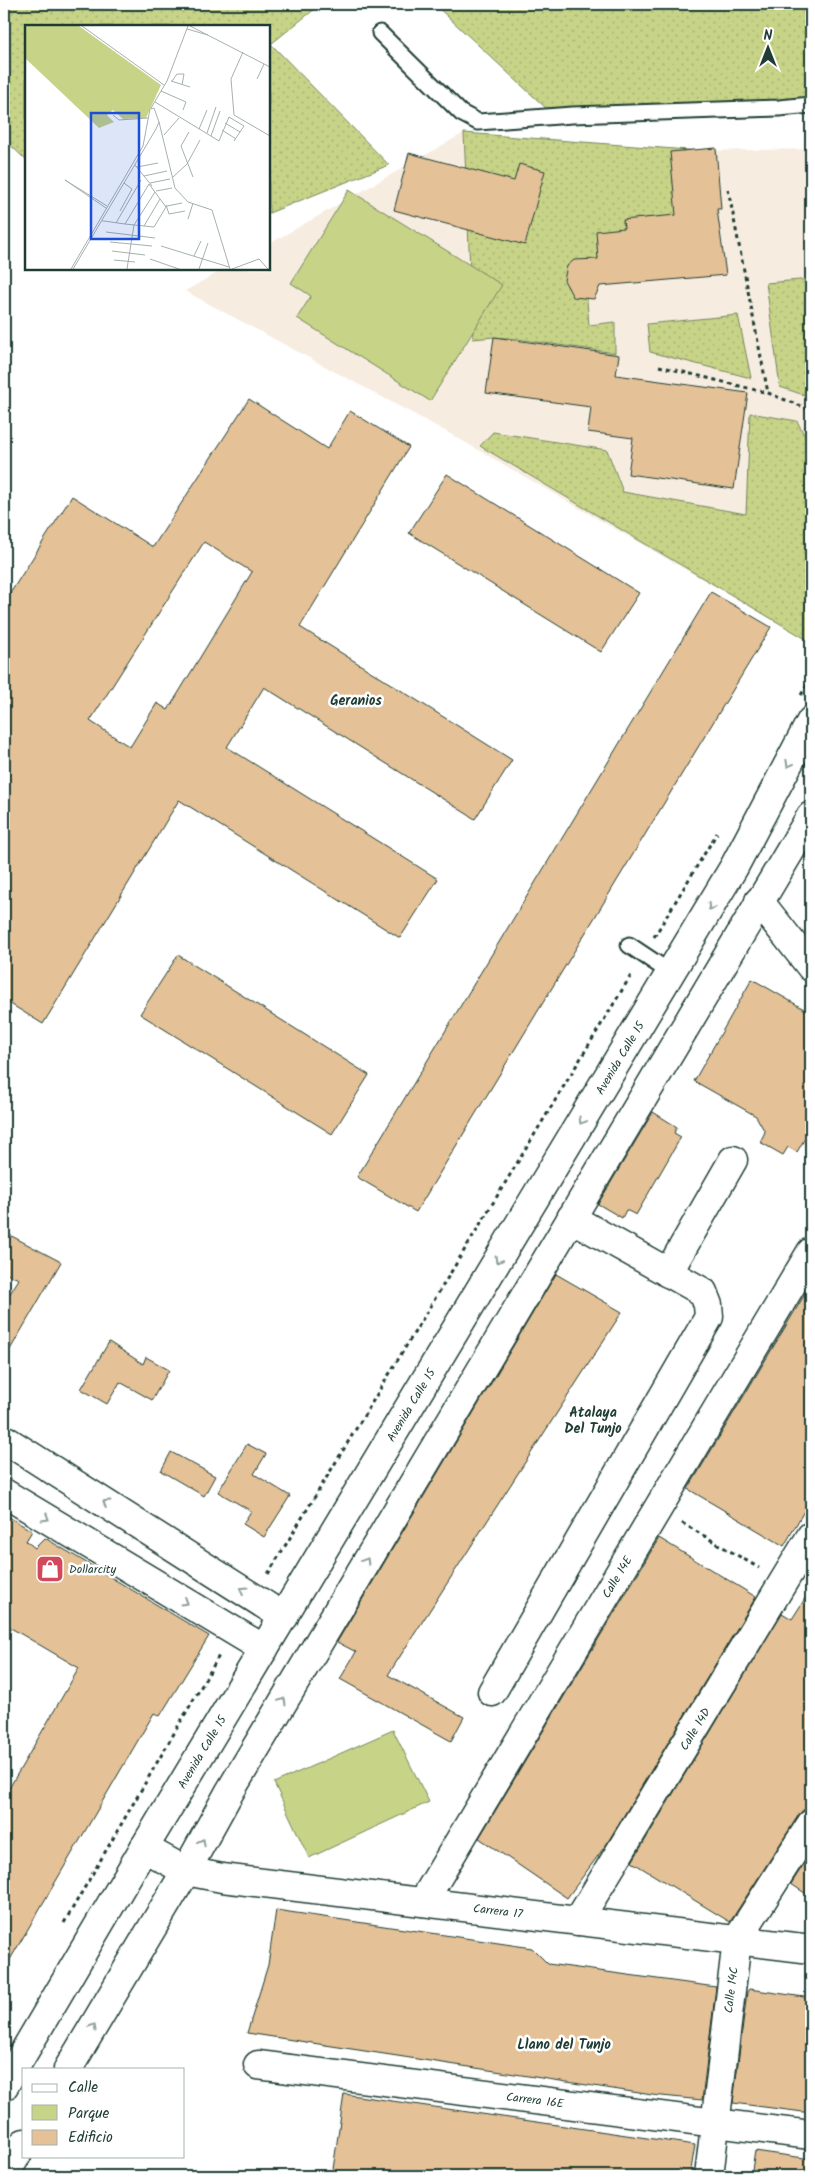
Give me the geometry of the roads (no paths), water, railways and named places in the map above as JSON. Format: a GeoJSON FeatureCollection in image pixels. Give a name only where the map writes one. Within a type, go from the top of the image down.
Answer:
{"type":"FeatureCollection","features":[{"type":"Feature","properties":{"kind":"street","name":"Avenida Calle 15"},"geometry":{"type":"LineString","coordinates":[[5,2080],[734,867],[804,712]]}},
{"type":"Feature","properties":{"kind":"street"},"geometry":{"type":"LineString","coordinates":[[69,2068],[186,1871],[229,1793],[811,816]]}},
{"type":"Feature","properties":{"kind":"street"},"geometry":{"type":"LineString","coordinates":[[759,901],[802,943],[811,967]]}},
{"type":"Feature","properties":{"kind":"street"},"geometry":{"type":"LineString","coordinates":[[668,1273],[733,1160]]}},
{"type":"Feature","properties":{"kind":"street"},"geometry":{"type":"LineString","coordinates":[[492,1692],[709,1317],[708,1305],[703,1292],[571,1218]]}},
{"type":"Feature","properties":{"kind":"street","name":"Calle 14E"},"geometry":{"type":"LineString","coordinates":[[423,1902],[811,1252]]}},
{"type":"Feature","properties":{"kind":"street"},"geometry":{"type":"LineString","coordinates":[[4,1439],[284,1616]]}},
{"type":"Feature","properties":{"kind":"street"},"geometry":{"type":"LineString","coordinates":[[4,1493],[264,1649]]}},
{"type":"Feature","properties":{"kind":"street","name":"Calle 14D"},"geometry":{"type":"LineString","coordinates":[[578,1921],[811,1536]]}},
{"type":"Feature","properties":{"kind":"street","name":"Calle 14C"},"geometry":{"type":"LineString","coordinates":[[709,2176],[737,1940],[811,1824]]}},
{"type":"Feature","properties":{"kind":"street","name":"Carrera 17"},"geometry":{"type":"LineString","coordinates":[[144,1848],[186,1871],[222,1878],[811,1949]]}},
{"type":"Feature","properties":{"kind":"street","name":"Carrera 16E"},"geometry":{"type":"LineString","coordinates":[[258,2065],[811,2135]]}},
{"type":"Feature","properties":{"kind":"street"},"geometry":{"type":"LineString","coordinates":[[4,2176],[22,2146]]}},
{"type":"Feature","properties":{"kind":"lane"},"geometry":{"type":"LineString","coordinates":[[380,33],[461,113],[478,122],[572,114],[778,108],[811,105]]}},
{"type":"Feature","properties":{"kind":"lane"},"geometry":{"type":"LineString","coordinates":[[630,945],[671,973]]}},
{"type":"Feature","properties":{"kind":"place","name":"Dollarcity"},"geometry":{"type":"Point","coordinates":[50,1569]}},
{"type":"Feature","properties":{"kind":"district","name":"Geranios"},"geometry":{"type":"Point","coordinates":[356,700]}},
{"type":"Feature","properties":{"kind":"district","name":"Atalaya Del Tunjo"},"geometry":{"type":"Point","coordinates":[593,1420]}},
{"type":"Feature","properties":{"kind":"district","name":"Llano del Tunjo"},"geometry":{"type":"Point","coordinates":[564,2044]}}]}
